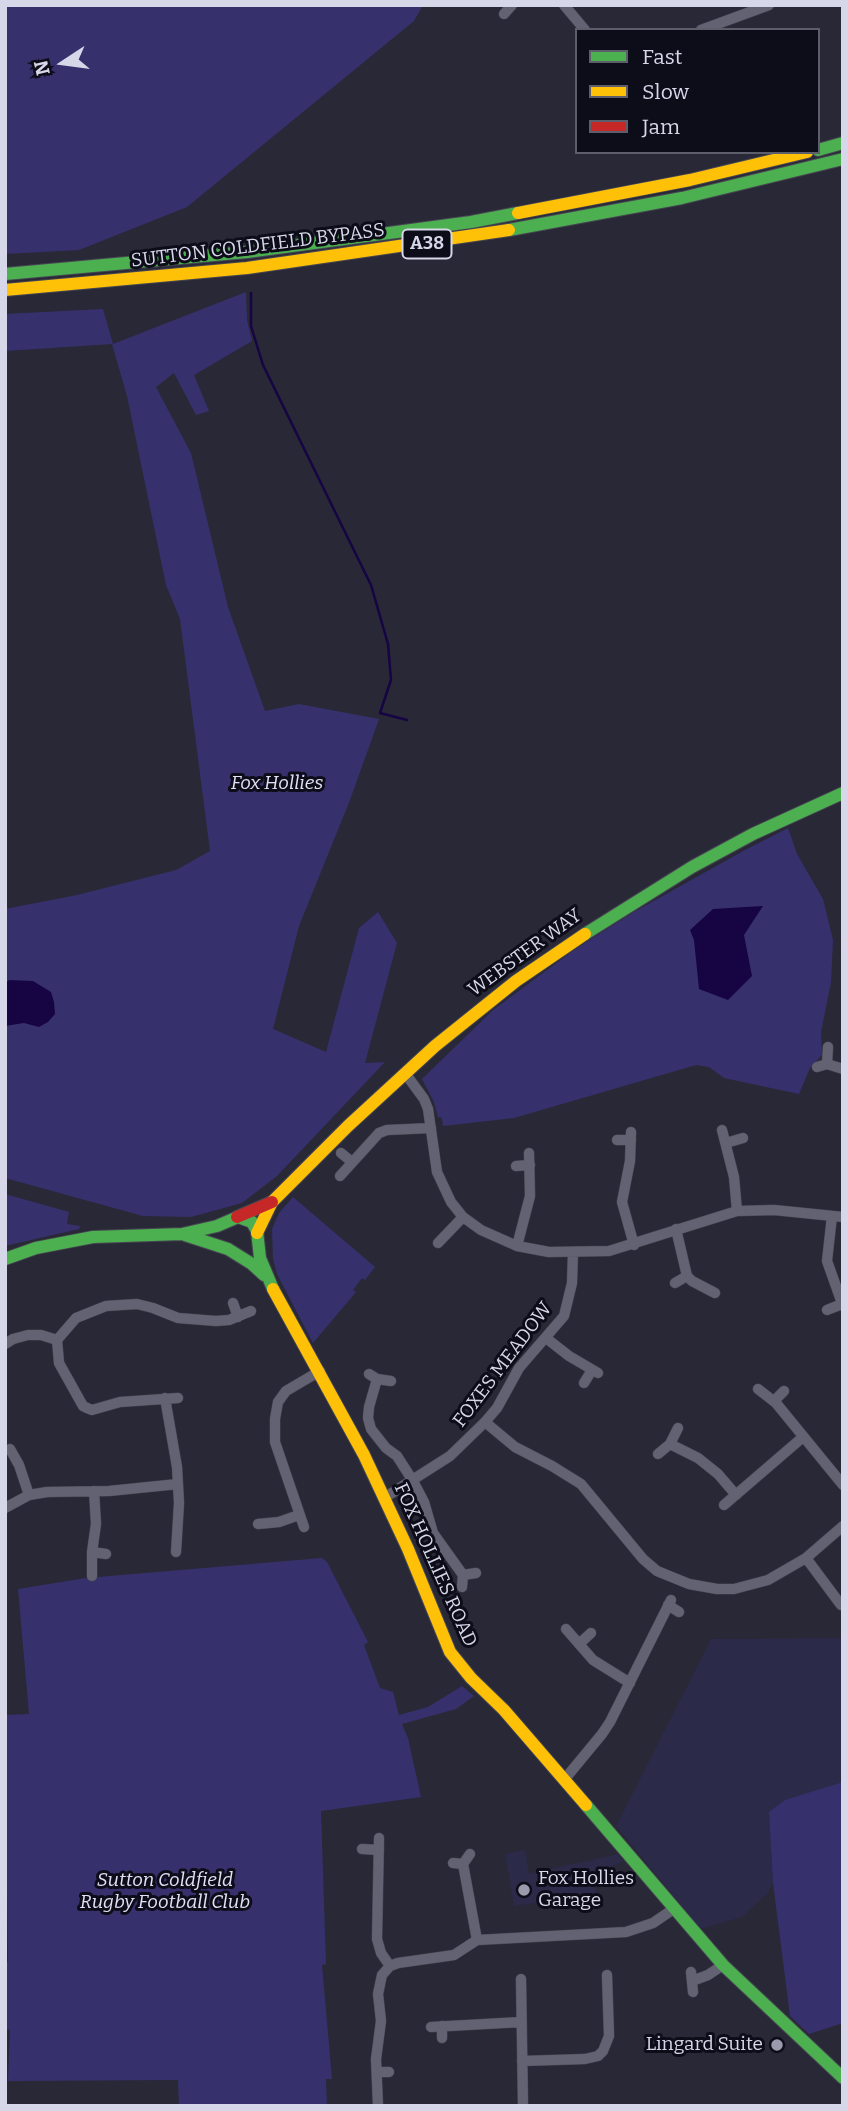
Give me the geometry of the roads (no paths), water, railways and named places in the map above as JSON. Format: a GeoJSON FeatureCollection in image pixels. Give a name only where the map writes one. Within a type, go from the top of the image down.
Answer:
{"type":"FeatureCollection","features":[{"type":"Feature","properties":{"kind":"main road"},"geometry":{"type":"LineString","coordinates":[[820,149],[843,143]]}},
{"type":"Feature","properties":{"kind":"main road","name":"SUTTON COLDFIELD BYPASS"},"geometry":{"type":"LineString","coordinates":[[5,274],[247,252],[458,224],[677,183],[799,154]]}},
{"type":"Feature","properties":{"kind":"main road","name":"SUTTON COLDFIELD BYPASS"},"geometry":{"type":"LineString","coordinates":[[5,290],[247,268],[467,238],[669,200],[843,159]]}},
{"type":"Feature","properties":{"kind":"main road","name":"WEBSTER WAY"},"geometry":{"type":"LineString","coordinates":[[257,1236],[272,1202],[348,1126],[465,1021],[516,981],[630,903],[752,834],[843,793]]}},
{"type":"Feature","properties":{"kind":"main road","name":"WEBSTER WAY"},"geometry":{"type":"LineString","coordinates":[[181,1234],[231,1220],[272,1202]]}},
{"type":"Feature","properties":{"kind":"main road"},"geometry":{"type":"LineString","coordinates":[[5,1259],[36,1248],[93,1237],[181,1234],[232,1251],[249,1250],[257,1236],[252,1222],[244,1217],[231,1220],[223,1228],[222,1236],[232,1251]]}},
{"type":"Feature","properties":{"kind":"main road","name":"FOX HOLLIES ROAD"},"geometry":{"type":"LineString","coordinates":[[257,1236],[260,1258],[267,1278],[320,1371],[384,1498],[450,1652],[471,1678],[504,1710],[723,1965],[843,2078]]}},
{"type":"Feature","properties":{"kind":"main road","name":"FOX HOLLIES ROAD"},"geometry":{"type":"LineString","coordinates":[[232,1251],[267,1278]]}},
{"type":"Feature","properties":{"kind":"street"},"geometry":{"type":"LineString","coordinates":[[504,14],[512,5]]}},
{"type":"Feature","properties":{"kind":"street"},"geometry":{"type":"LineString","coordinates":[[564,5],[584,28]]}},
{"type":"Feature","properties":{"kind":"street"},"geometry":{"type":"LineString","coordinates":[[706,28],[769,5]]}},
{"type":"Feature","properties":{"kind":"street"},"geometry":{"type":"LineString","coordinates":[[828,1048],[822,1065],[843,1069]]}},
{"type":"Feature","properties":{"kind":"street"},"geometry":{"type":"LineString","coordinates":[[405,1073],[424,1099],[442,1187],[463,1217],[481,1230],[517,1246],[539,1251],[609,1251],[737,1211],[774,1210],[837,1217],[827,1261],[843,1305],[827,1310]]}},
{"type":"Feature","properties":{"kind":"street"},"geometry":{"type":"LineString","coordinates":[[341,1176],[379,1133],[387,1130],[431,1128]]}},
{"type":"Feature","properties":{"kind":"street"},"geometry":{"type":"LineString","coordinates":[[722,1130],[734,1177],[737,1211]]}},
{"type":"Feature","properties":{"kind":"street"},"geometry":{"type":"LineString","coordinates":[[617,1140],[631,1136],[622,1202],[634,1245]]}},
{"type":"Feature","properties":{"kind":"street"},"geometry":{"type":"LineString","coordinates":[[726,1143],[743,1138]]}},
{"type":"Feature","properties":{"kind":"street"},"geometry":{"type":"LineString","coordinates":[[341,1153],[352,1163]]}},
{"type":"Feature","properties":{"kind":"street"},"geometry":{"type":"LineString","coordinates":[[517,1246],[530,1196],[529,1153]]}},
{"type":"Feature","properties":{"kind":"street"},"geometry":{"type":"LineString","coordinates":[[516,1166],[530,1165]]}},
{"type":"Feature","properties":{"kind":"street"},"geometry":{"type":"LineString","coordinates":[[438,1243],[463,1217]]}},
{"type":"Feature","properties":{"kind":"street"},"geometry":{"type":"LineString","coordinates":[[676,1229],[687,1276],[715,1293]]}},
{"type":"Feature","properties":{"kind":"street","name":"FOXES MEADOW"},"geometry":{"type":"LineString","coordinates":[[384,1498],[450,1456],[485,1422],[506,1393],[519,1368],[561,1322],[567,1309],[572,1283],[573,1252]]}},
{"type":"Feature","properties":{"kind":"street"},"geometry":{"type":"LineString","coordinates":[[675,1283],[687,1276]]}},
{"type":"Feature","properties":{"kind":"street"},"geometry":{"type":"LineString","coordinates":[[233,1303],[238,1317]]}},
{"type":"Feature","properties":{"kind":"street"},"geometry":{"type":"LineString","coordinates":[[178,1398],[121,1402],[92,1410],[83,1406],[59,1363],[57,1340],[76,1318],[95,1309],[121,1304],[153,1308],[190,1320],[222,1321],[251,1311]]}},
{"type":"Feature","properties":{"kind":"street"},"geometry":{"type":"LineString","coordinates":[[5,1344],[28,1335],[41,1335],[57,1340]]}},
{"type":"Feature","properties":{"kind":"street"},"geometry":{"type":"LineString","coordinates":[[546,1338],[595,1372],[584,1383]]}},
{"type":"Feature","properties":{"kind":"street"},"geometry":{"type":"LineString","coordinates":[[304,1527],[275,1442],[275,1419],[278,1402],[286,1391],[320,1371]]}},
{"type":"Feature","properties":{"kind":"street"},"geometry":{"type":"LineString","coordinates":[[391,1381],[373,1376],[368,1418],[371,1429],[397,1457],[413,1482],[424,1502],[433,1533],[463,1575],[462,1587]]}},
{"type":"Feature","properties":{"kind":"street"},"geometry":{"type":"LineString","coordinates":[[758,1389],[774,1401],[843,1485]]}},
{"type":"Feature","properties":{"kind":"street"},"geometry":{"type":"LineString","coordinates":[[774,1401],[785,1391]]}},
{"type":"Feature","properties":{"kind":"street"},"geometry":{"type":"LineString","coordinates":[[165,1398],[178,1484],[176,1552]]}},
{"type":"Feature","properties":{"kind":"street"},"geometry":{"type":"LineString","coordinates":[[485,1422],[515,1447],[581,1484],[643,1559],[657,1571],[702,1588],[734,1589],[768,1580],[806,1558],[843,1526]]}},
{"type":"Feature","properties":{"kind":"street"},"geometry":{"type":"LineString","coordinates":[[658,1454],[670,1444],[678,1428]]}},
{"type":"Feature","properties":{"kind":"street"},"geometry":{"type":"LineString","coordinates":[[724,1505],[803,1437]]}},
{"type":"Feature","properties":{"kind":"street"},"geometry":{"type":"LineString","coordinates":[[670,1444],[698,1458],[718,1474],[736,1495]]}},
{"type":"Feature","properties":{"kind":"street"},"geometry":{"type":"LineString","coordinates":[[10,1446],[29,1495]]}},
{"type":"Feature","properties":{"kind":"street"},"geometry":{"type":"LineString","coordinates":[[5,1508],[29,1495],[47,1492],[178,1484]]}},
{"type":"Feature","properties":{"kind":"street"},"geometry":{"type":"LineString","coordinates":[[92,1576],[96,1524],[94,1491]]}},
{"type":"Feature","properties":{"kind":"street"},"geometry":{"type":"LineString","coordinates":[[258,1524],[279,1522],[299,1515]]}},
{"type":"Feature","properties":{"kind":"street"},"geometry":{"type":"LineString","coordinates":[[178,1532],[191,1531]]}},
{"type":"Feature","properties":{"kind":"street"},"geometry":{"type":"LineString","coordinates":[[92,1552],[106,1554]]}},
{"type":"Feature","properties":{"kind":"street"},"geometry":{"type":"LineString","coordinates":[[806,1558],[827,1598],[841,1605]]}},
{"type":"Feature","properties":{"kind":"street"},"geometry":{"type":"LineString","coordinates":[[463,1575],[476,1573]]}},
{"type":"Feature","properties":{"kind":"street"},"geometry":{"type":"LineString","coordinates":[[564,1780],[602,1734],[669,1602],[679,1612]]}},
{"type":"Feature","properties":{"kind":"street"},"geometry":{"type":"LineString","coordinates":[[566,1629],[604,1669],[630,1683]]}},
{"type":"Feature","properties":{"kind":"street"},"geometry":{"type":"LineString","coordinates":[[579,1644],[591,1633]]}},
{"type":"Feature","properties":{"kind":"street"},"geometry":{"type":"LineString","coordinates":[[379,1838],[377,1945],[390,1966]]}},
{"type":"Feature","properties":{"kind":"street"},"geometry":{"type":"LineString","coordinates":[[362,1849],[379,1850]]}},
{"type":"Feature","properties":{"kind":"street"},"geometry":{"type":"LineString","coordinates":[[470,1854],[458,1863],[477,1940]]}},
{"type":"Feature","properties":{"kind":"street"},"geometry":{"type":"LineString","coordinates":[[377,2106],[377,2051],[381,2021],[379,1984],[382,1975],[390,1966],[454,1955],[477,1940],[626,1932],[653,1923],[675,1908]]}},
{"type":"Feature","properties":{"kind":"street"},"geometry":{"type":"LineString","coordinates":[[694,1992],[691,1976],[708,1975],[723,1965]]}},
{"type":"Feature","properties":{"kind":"street"},"geometry":{"type":"LineString","coordinates":[[522,2061],[585,2059],[598,2056],[607,2045],[609,2036],[604,1983]]}},
{"type":"Feature","properties":{"kind":"street"},"geometry":{"type":"LineString","coordinates":[[518,1986],[523,2106]]}},
{"type":"Feature","properties":{"kind":"street"},"geometry":{"type":"LineString","coordinates":[[442,2038],[436,2026],[521,2022]]}},
{"type":"Feature","properties":{"kind":"street"},"geometry":{"type":"LineString","coordinates":[[377,2072],[389,2071]]}},
{"type":"Feature","properties":{"kind":"waterway"},"geometry":{"type":"LineString","coordinates":[[251,293],[251,326],[263,365],[371,585],[388,644],[391,680],[380,713],[407,720]]}},
{"type":"Feature","properties":{"kind":"place","name":"Fox Hollies Garage"},"geometry":{"type":"Point","coordinates":[524,1890]}},
{"type":"Feature","properties":{"kind":"place","name":"Lingard Suite"},"geometry":{"type":"Point","coordinates":[777,2045]}},
{"type":"Feature","properties":{"kind":"park label","name":"Fox Hollies"},"geometry":{"type":"Point","coordinates":[277,784]}},
{"type":"Feature","properties":{"kind":"park label","name":"Sutton Coldfield Rugby Football Club"},"geometry":{"type":"Point","coordinates":[165,1892]}}]}
